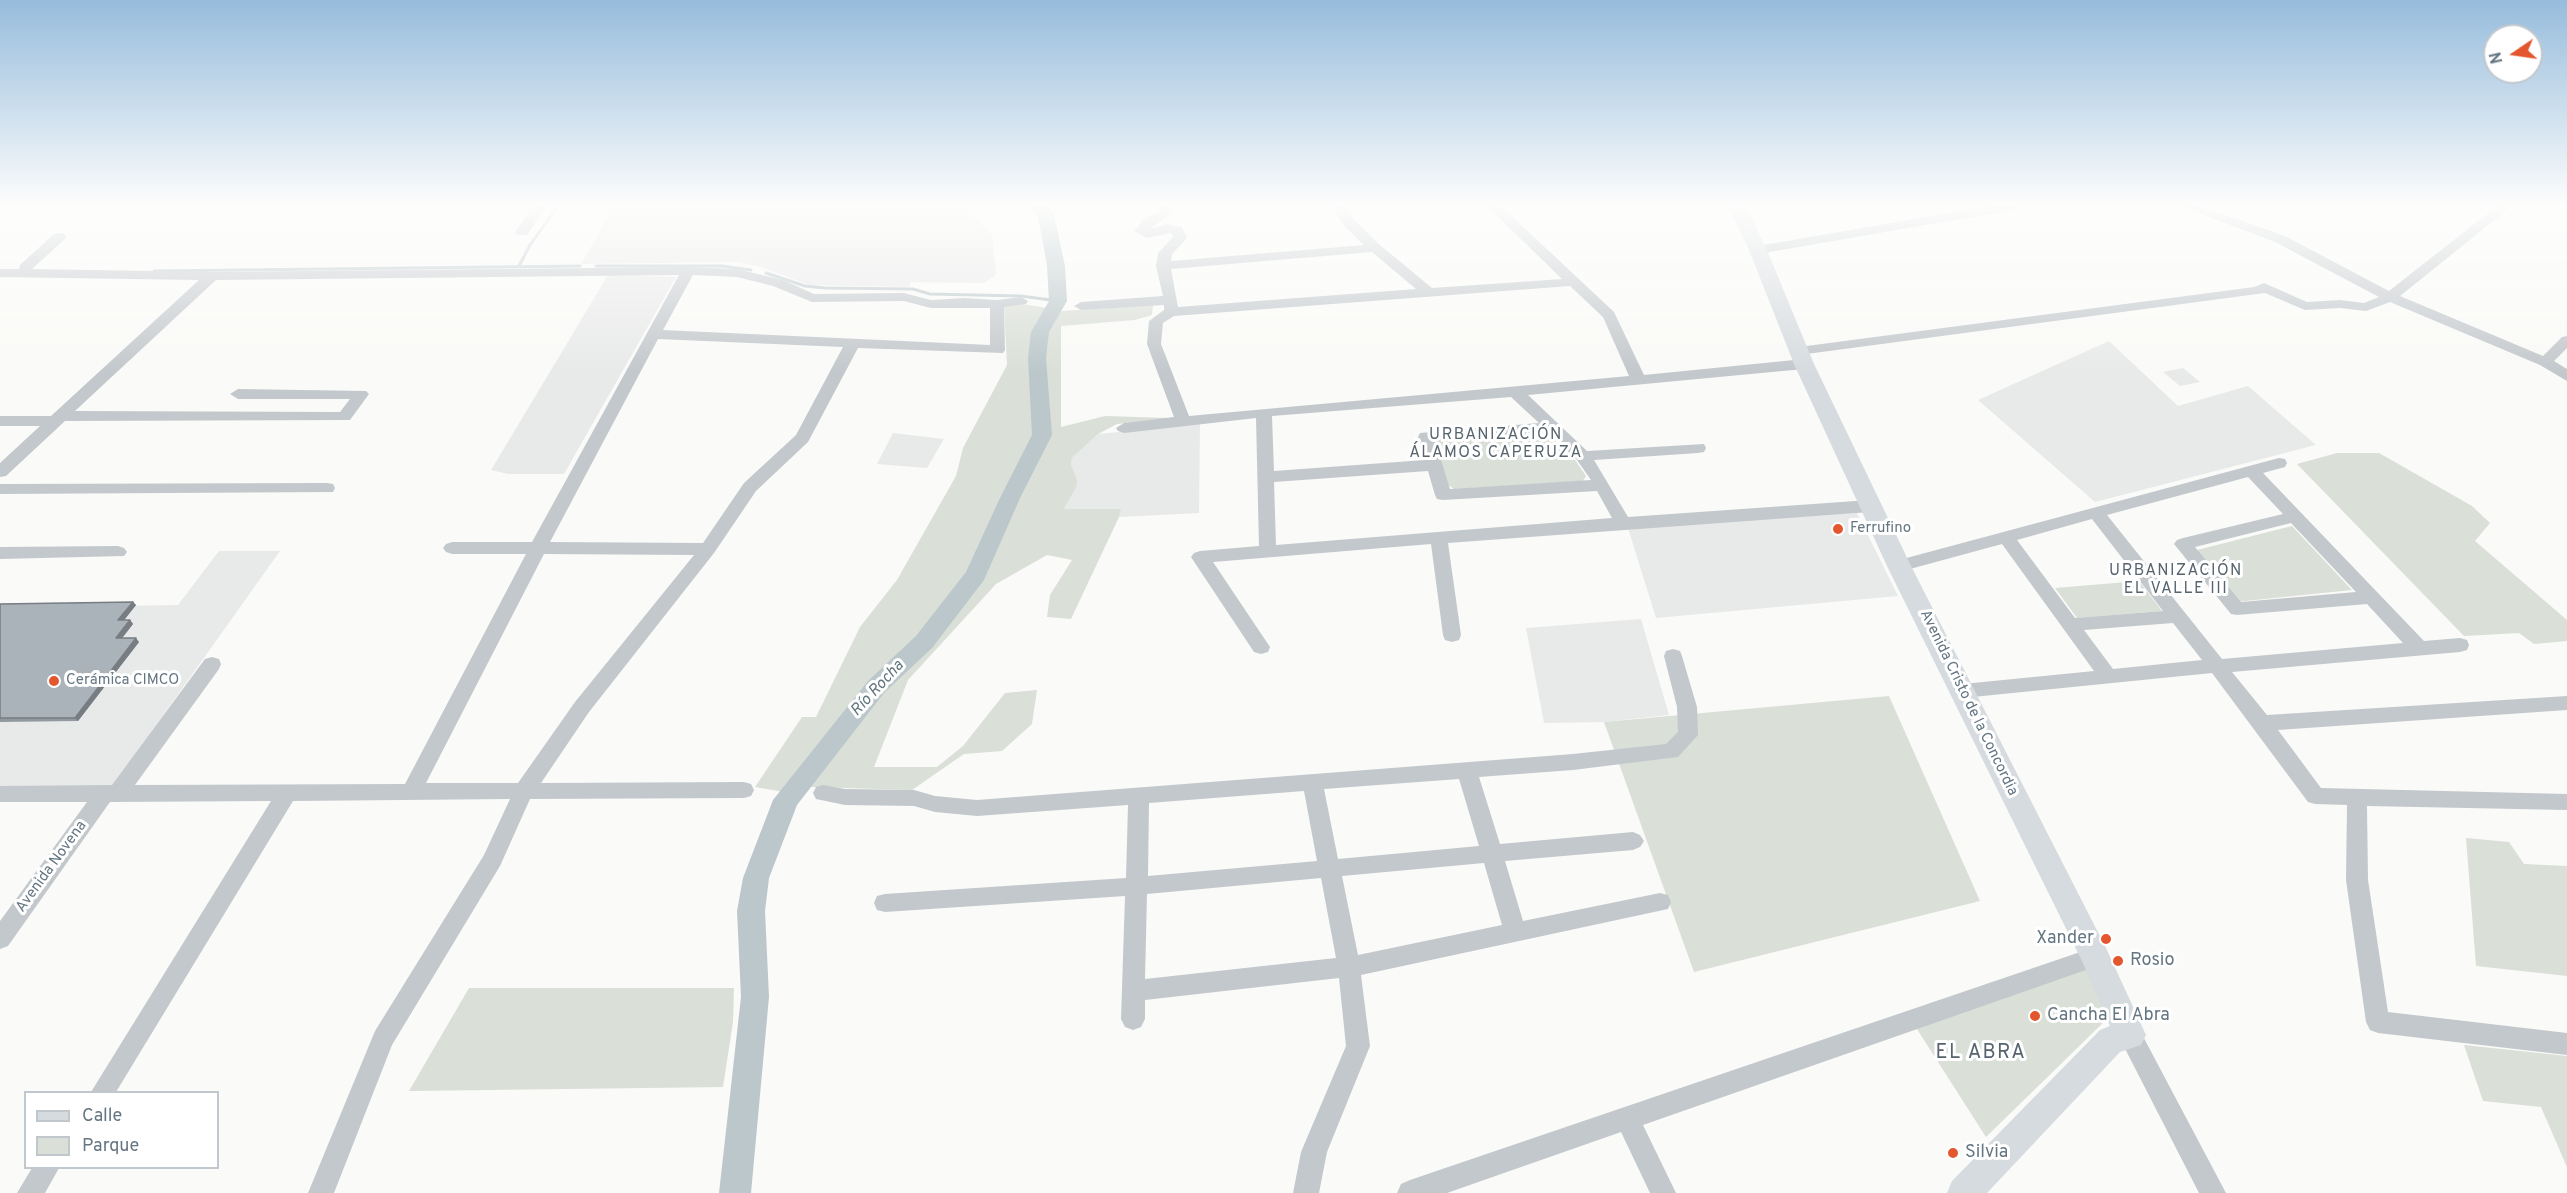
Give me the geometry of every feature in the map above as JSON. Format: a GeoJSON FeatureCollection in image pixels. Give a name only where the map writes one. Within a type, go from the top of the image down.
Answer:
{"type":"FeatureCollection","features":[{"type":"Feature","properties":{"kind":"main road","name":"Avenida Cristo de la Concordia"},"geometry":{"type":"LineString","coordinates":[[1763,262],[1802,357],[1870,506],[2095,957],[2130,1035]]}},
{"type":"Feature","properties":{"kind":"main road"},"geometry":{"type":"LineString","coordinates":[[1964,1193],[2111,1041],[2130,1035]]}},
{"type":"Feature","properties":{"kind":"street"},"geometry":{"type":"LineString","coordinates":[[25,268],[32,262]]}},
{"type":"Feature","properties":{"kind":"street"},"geometry":{"type":"LineString","coordinates":[[1164,262],[1171,306]]}},
{"type":"Feature","properties":{"kind":"street"},"geometry":{"type":"LineString","coordinates":[[1163,266],[1214,262]]}},
{"type":"Feature","properties":{"kind":"street"},"geometry":{"type":"LineString","coordinates":[[1391,262],[1430,294]]}},
{"type":"Feature","properties":{"kind":"street"},"geometry":{"type":"LineString","coordinates":[[1552,262],[1609,315],[1639,381]]}},
{"type":"Feature","properties":{"kind":"street"},"geometry":{"type":"LineString","coordinates":[[2323,262],[2390,297],[2545,362],[2567,376]]}},
{"type":"Feature","properties":{"kind":"street"},"geometry":{"type":"LineString","coordinates":[[1124,428],[1264,412],[1639,381],[2258,291],[2264,287],[2305,306],[2340,304],[2366,308],[2390,297],[2435,262]]}},
{"type":"Feature","properties":{"kind":"street"},"geometry":{"type":"LineString","coordinates":[[0,267],[187,267]]}},
{"type":"Feature","properties":{"kind":"street"},"geometry":{"type":"LineString","coordinates":[[411,792],[538,548],[688,271]]}},
{"type":"Feature","properties":{"kind":"street"},"geometry":{"type":"LineString","coordinates":[[0,273],[212,276],[688,271],[737,273],[778,283],[812,298],[904,297],[931,304],[964,302],[997,304],[1021,301]]}},
{"type":"Feature","properties":{"kind":"street"},"geometry":{"type":"LineString","coordinates":[[0,472],[212,276]]}},
{"type":"Feature","properties":{"kind":"street"},"geometry":{"type":"LineString","coordinates":[[1082,306],[1171,306],[1430,294],[1573,282]]}},
{"type":"Feature","properties":{"kind":"street"},"geometry":{"type":"LineString","coordinates":[[654,334],[998,350],[997,304]]}},
{"type":"Feature","properties":{"kind":"street"},"geometry":{"type":"LineString","coordinates":[[1171,306],[1156,321],[1154,344],[1183,421]]}},
{"type":"Feature","properties":{"kind":"street"},"geometry":{"type":"LineString","coordinates":[[2545,362],[2567,340]]}},
{"type":"Feature","properties":{"kind":"street"},"geometry":{"type":"LineString","coordinates":[[321,1193],[383,1039],[492,860],[524,790],[582,707],[708,549],[750,487],[802,438],[853,343]]}},
{"type":"Feature","properties":{"kind":"street"},"geometry":{"type":"LineString","coordinates":[[1515,392],[1583,456],[1623,523]]}},
{"type":"Feature","properties":{"kind":"street"},"geometry":{"type":"LineString","coordinates":[[0,421],[58,418],[345,417],[361,394],[238,394]]}},
{"type":"Feature","properties":{"kind":"street"},"geometry":{"type":"LineString","coordinates":[[1264,412],[1268,553]]}},
{"type":"Feature","properties":{"kind":"street"},"geometry":{"type":"LineString","coordinates":[[1552,427],[1426,437],[1443,495],[1602,485]]}},
{"type":"Feature","properties":{"kind":"street"},"geometry":{"type":"LineString","coordinates":[[1583,456],[1698,448]]}},
{"type":"Feature","properties":{"kind":"street"},"geometry":{"type":"LineString","coordinates":[[1899,566],[2279,463]]}},
{"type":"Feature","properties":{"kind":"street"},"geometry":{"type":"LineString","coordinates":[[1267,477],[1434,465]]}},
{"type":"Feature","properties":{"kind":"street"},"geometry":{"type":"LineString","coordinates":[[2251,470],[2419,648]]}},
{"type":"Feature","properties":{"kind":"street"},"geometry":{"type":"LineString","coordinates":[[0,489],[327,488]]}},
{"type":"Feature","properties":{"kind":"street"},"geometry":{"type":"LineString","coordinates":[[1261,647],[1200,558],[1623,523],[1870,506]]}},
{"type":"Feature","properties":{"kind":"street"},"geometry":{"type":"LineString","coordinates":[[2095,512],[2262,723],[2315,796],[2567,802]]}},
{"type":"Feature","properties":{"kind":"street"},"geometry":{"type":"LineString","coordinates":[[2294,517],[2183,544],[2237,609],[2370,597]]}},
{"type":"Feature","properties":{"kind":"street"},"geometry":{"type":"LineString","coordinates":[[2006,537],[2109,678]]}},
{"type":"Feature","properties":{"kind":"street"},"geometry":{"type":"LineString","coordinates":[[1439,538],[1452,635]]}},
{"type":"Feature","properties":{"kind":"street"},"geometry":{"type":"LineString","coordinates":[[452,548],[708,549]]}},
{"type":"Feature","properties":{"kind":"street"},"geometry":{"type":"LineString","coordinates":[[0,553],[118,552]]}},
{"type":"Feature","properties":{"kind":"street"},"geometry":{"type":"LineString","coordinates":[[2070,626],[2177,616]]}},
{"type":"Feature","properties":{"kind":"street"},"geometry":{"type":"LineString","coordinates":[[1964,691],[2460,645]]}},
{"type":"Feature","properties":{"kind":"street"},"geometry":{"type":"LineString","coordinates":[[823,793],[845,797],[914,798],[935,804],[977,808],[1467,771],[1671,751],[1688,735],[1687,707],[1673,656]]}},
{"type":"Feature","properties":{"kind":"street","name":"Avenida Novena"},"geometry":{"type":"LineString","coordinates":[[0,939],[212,664]]}},
{"type":"Feature","properties":{"kind":"street"},"geometry":{"type":"LineString","coordinates":[[2262,723],[2567,704]]}},
{"type":"Feature","properties":{"kind":"street"},"geometry":{"type":"LineString","coordinates":[[1467,771],[1515,931]]}},
{"type":"Feature","properties":{"kind":"street"},"geometry":{"type":"LineString","coordinates":[[1306,1193],[1314,1152],[1358,1046],[1349,968],[1312,781]]}},
{"type":"Feature","properties":{"kind":"street"},"geometry":{"type":"LineString","coordinates":[[0,794],[744,790]]}},
{"type":"Feature","properties":{"kind":"street"},"geometry":{"type":"LineString","coordinates":[[104,1091],[287,792]]}},
{"type":"Feature","properties":{"kind":"street"},"geometry":{"type":"LineString","coordinates":[[2357,796],[2357,880],[2378,1022],[2567,1044]]}},
{"type":"Feature","properties":{"kind":"street"},"geometry":{"type":"LineString","coordinates":[[1133,1019],[1139,797]]}},
{"type":"Feature","properties":{"kind":"street"},"geometry":{"type":"LineString","coordinates":[[885,903],[1137,886],[1633,841]]}},
{"type":"Feature","properties":{"kind":"street"},"geometry":{"type":"LineString","coordinates":[[1134,991],[1349,968],[1660,902]]}},
{"type":"Feature","properties":{"kind":"street"},"geometry":{"type":"LineString","coordinates":[[1410,1193],[2095,957]]}},
{"type":"Feature","properties":{"kind":"street","name":"Avenida Cristo de la Concordia"},"geometry":{"type":"LineString","coordinates":[[2130,1035],[2213,1193]]}},
{"type":"Feature","properties":{"kind":"street"},"geometry":{"type":"LineString","coordinates":[[1627,1118],[1663,1193]]}},
{"type":"Feature","properties":{"kind":"street"},"geometry":{"type":"LineString","coordinates":[[30,1193],[45,1169]]}},
{"type":"Feature","properties":{"kind":"shaded area"},"geometry":{"type":"Polygon","coordinates":[[[582,262],[995,262],[996,274],[983,283],[911,282],[909,287],[809,285],[761,267],[737,262],[581,264],[582,262]]]}},
{"type":"Feature","properties":{"kind":"shaded area"},"geometry":{"type":"Polygon","coordinates":[[[608,275],[676,277],[564,474],[508,474],[491,470],[608,275]]]}},
{"type":"Feature","properties":{"kind":"shaded area"},"geometry":{"type":"Polygon","coordinates":[[[2109,341],[2178,406],[2248,386],[2316,445],[2095,502],[1978,400],[2109,341]]]}},
{"type":"Feature","properties":{"kind":"shaded area"},"geometry":{"type":"Polygon","coordinates":[[[2183,368],[2200,382],[2180,386],[2163,372],[2183,368]]]}},
{"type":"Feature","properties":{"kind":"shaded area"},"geometry":{"type":"Polygon","coordinates":[[[1200,424],[1199,513],[1119,517],[1120,509],[1064,509],[1076,488],[1071,465],[1072,458],[1098,434],[1200,424]]]}},
{"type":"Feature","properties":{"kind":"shaded area"},"geometry":{"type":"Polygon","coordinates":[[[893,433],[944,439],[927,468],[877,464],[893,433]]]}},
{"type":"Feature","properties":{"kind":"shaded area"},"geometry":{"type":"Polygon","coordinates":[[[1857,513],[1898,596],[1656,618],[1628,528],[1857,513]]]}},
{"type":"Feature","properties":{"kind":"shaded area","name":"Cerámica CIMCO"},"geometry":{"type":"Polygon","coordinates":[[[219,551],[280,551],[112,787],[0,788],[0,608],[178,605],[219,551]]]}},
{"type":"Feature","properties":{"kind":"shaded area"},"geometry":{"type":"Polygon","coordinates":[[[1641,619],[1669,715],[1604,722],[1544,723],[1526,628],[1641,619]]]}},
{"type":"Feature","properties":{"kind":"green space"},"geometry":{"type":"Polygon","coordinates":[[[1022,304],[1048,308],[1034,334],[1035,436],[970,573],[922,639],[875,679],[784,792],[755,787],[802,717],[816,717],[860,627],[897,580],[956,476],[963,448],[1007,365],[1004,306],[1022,304]]]}},
{"type":"Feature","properties":{"kind":"green space"},"geometry":{"type":"Polygon","coordinates":[[[1153,305],[1152,315],[1135,320],[1061,326],[1061,427],[1105,416],[1170,418],[1117,424],[1098,434],[1072,458],[1071,465],[1077,480],[1076,488],[1064,509],[1121,509],[1071,619],[1047,617],[1050,595],[1072,560],[1047,555],[996,584],[908,680],[874,767],[937,767],[963,746],[1005,693],[1037,690],[1032,724],[1002,751],[964,754],[912,790],[810,787],[896,677],[929,649],[982,579],[1049,433],[1044,346],[1047,332],[1061,311],[1153,305]]]}},
{"type":"Feature","properties":{"kind":"green space"},"geometry":{"type":"Polygon","coordinates":[[[1547,433],[1573,457],[1586,476],[1583,481],[1454,489],[1447,484],[1434,443],[1440,439],[1547,433]]]}},
{"type":"Feature","properties":{"kind":"green space"},"geometry":{"type":"Polygon","coordinates":[[[2337,453],[2379,453],[2472,506],[2490,523],[2475,541],[2567,620],[2567,641],[2534,644],[2519,633],[2464,636],[2297,464],[2337,453]]]}},
{"type":"Feature","properties":{"kind":"green space"},"geometry":{"type":"Polygon","coordinates":[[[2292,526],[2352,590],[2235,602],[2193,551],[2292,526]]]}},
{"type":"Feature","properties":{"kind":"green space"},"geometry":{"type":"Polygon","coordinates":[[[2139,581],[2162,611],[2077,618],[2055,588],[2139,581]]]}},
{"type":"Feature","properties":{"kind":"green space"},"geometry":{"type":"Polygon","coordinates":[[[1889,696],[1980,901],[1694,972],[1604,722],[1889,696]]]}},
{"type":"Feature","properties":{"kind":"green space"},"geometry":{"type":"Polygon","coordinates":[[[2466,838],[2509,842],[2524,864],[2567,866],[2567,976],[2476,966],[2466,838]]]}},
{"type":"Feature","properties":{"kind":"green space"},"geometry":{"type":"Polygon","coordinates":[[[2085,965],[2110,1016],[1986,1137],[1915,1026],[2085,965]]]}},
{"type":"Feature","properties":{"kind":"green space"},"geometry":{"type":"Polygon","coordinates":[[[469,988],[734,988],[733,1022],[723,1087],[409,1091],[469,988]]]}},
{"type":"Feature","properties":{"kind":"green space"},"geometry":{"type":"Polygon","coordinates":[[[2464,1045],[2567,1056],[2567,1167],[2541,1107],[2483,1101],[2464,1045]]]}},
{"type":"Feature","properties":{"kind":"building","name":"Cerámica CIMCO"},"geometry":{"type":"Polygon","coordinates":[[[133,602],[118,620],[130,620],[116,638],[136,638],[75,718],[0,718],[0,604],[133,602]]]}},
{"type":"Feature","properties":{"kind":"waterway"},"geometry":{"type":"LineString","coordinates":[[519,266],[521,262]]}},
{"type":"Feature","properties":{"kind":"waterway","name":"Río Rocha"},"geometry":{"type":"LineString","coordinates":[[735,1193],[755,997],[751,911],[756,878],[786,800],[876,687],[924,642],[976,575],[1010,498],[1042,435],[1037,358],[1040,332],[1058,301],[1055,262]]}},
{"type":"Feature","properties":{"kind":"waterway"},"geometry":{"type":"LineString","coordinates":[[154,271],[580,266]]}},
{"type":"Feature","properties":{"kind":"waterway"},"geometry":{"type":"LineString","coordinates":[[596,266],[722,266],[751,270]]}},
{"type":"Feature","properties":{"kind":"waterway"},"geometry":{"type":"LineString","coordinates":[[766,273],[805,286],[825,288],[913,289],[930,294],[1021,296],[1058,301]]}},
{"type":"Feature","properties":{"kind":"place","name":"Ferrufino"},"geometry":{"type":"Point","coordinates":[1838,529]}},
{"type":"Feature","properties":{"kind":"place","name":"Cerámica CIMCO"},"geometry":{"type":"Point","coordinates":[54,681]}},
{"type":"Feature","properties":{"kind":"place","name":"Xander"},"geometry":{"type":"Point","coordinates":[2106,939]}},
{"type":"Feature","properties":{"kind":"place","name":"Rosio"},"geometry":{"type":"Point","coordinates":[2118,961]}},
{"type":"Feature","properties":{"kind":"place","name":"Cancha El Abra"},"geometry":{"type":"Point","coordinates":[2035,1016]}},
{"type":"Feature","properties":{"kind":"place","name":"Silvia"},"geometry":{"type":"Point","coordinates":[1953,1153]}},
{"type":"Feature","properties":{"kind":"district","name":"URBANIZACIÓN ÁLAMOS CAPERUZA"},"geometry":{"type":"Point","coordinates":[1496,445]}},
{"type":"Feature","properties":{"kind":"district","name":"URBANIZACIÓN EL VALLE III"},"geometry":{"type":"Point","coordinates":[2176,581]}},
{"type":"Feature","properties":{"kind":"district","name":"EL ABRA"},"geometry":{"type":"Point","coordinates":[1981,1054]}}]}
